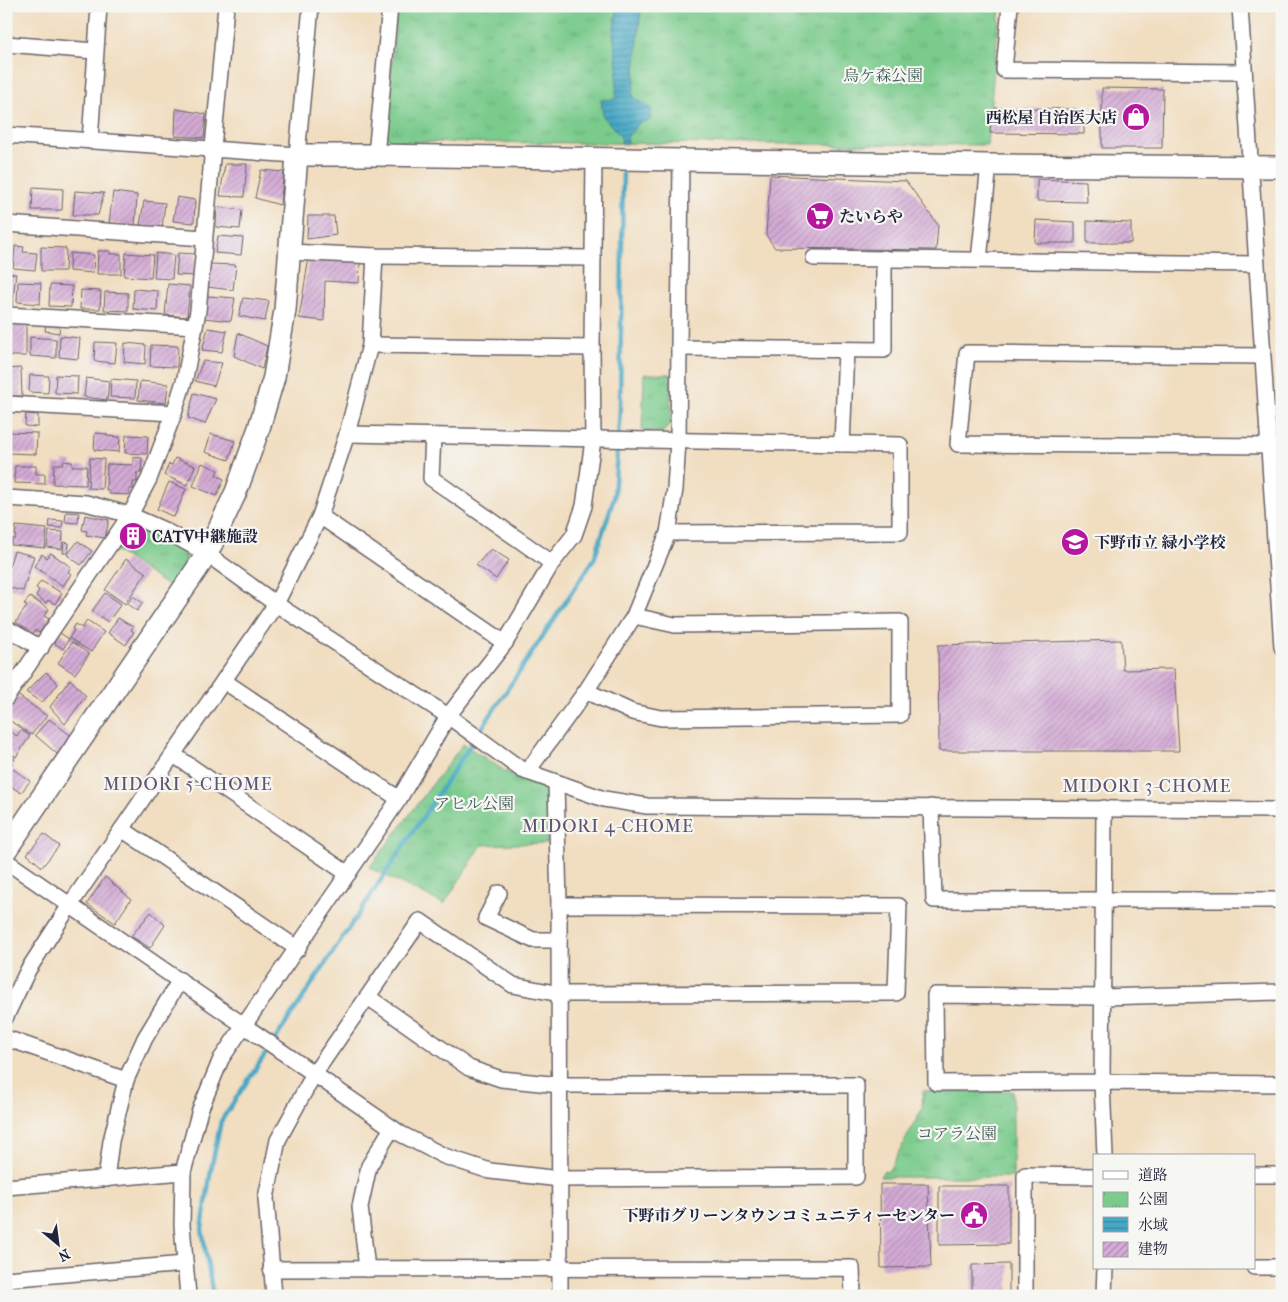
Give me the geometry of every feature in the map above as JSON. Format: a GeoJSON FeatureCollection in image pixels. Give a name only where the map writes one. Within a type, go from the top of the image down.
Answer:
{"type":"FeatureCollection","features":[{"type":"Feature","properties":{"kind":"street"},"geometry":{"type":"LineString","coordinates":[[90,141],[99,6]]}},
{"type":"Feature","properties":{"kind":"street"},"geometry":{"type":"LineString","coordinates":[[6,698],[130,515],[149,479],[174,413],[185,378],[198,311],[226,6]]}},
{"type":"Feature","properties":{"kind":"street"},"geometry":{"type":"LineString","coordinates":[[6,850],[207,554],[236,492],[259,428],[274,377],[285,310],[311,6]]}},
{"type":"Feature","properties":{"kind":"street"},"geometry":{"type":"LineString","coordinates":[[376,155],[390,6]]}},
{"type":"Feature","properties":{"kind":"street"},"geometry":{"type":"LineString","coordinates":[[1010,6],[1004,70],[1244,72]]}},
{"type":"Feature","properties":{"kind":"street"},"geometry":{"type":"LineString","coordinates":[[1240,6],[1262,356],[1275,445],[1282,647]]}},
{"type":"Feature","properties":{"kind":"street"},"geometry":{"type":"LineString","coordinates":[[6,44],[96,50]]}},
{"type":"Feature","properties":{"kind":"street"},"geometry":{"type":"LineString","coordinates":[[6,135],[297,155],[989,165],[1282,167]]}},
{"type":"Feature","properties":{"kind":"street"},"geometry":{"type":"LineString","coordinates":[[188,1296],[182,1224],[184,1172],[204,1102],[222,1059],[399,799],[448,716],[505,644],[552,563],[574,535],[584,506],[593,440],[592,258],[594,158]]}},
{"type":"Feature","properties":{"kind":"street"},"geometry":{"type":"LineString","coordinates":[[527,772],[586,691],[634,616],[668,533],[675,489],[678,441],[681,160]]}},
{"type":"Feature","properties":{"kind":"street"},"geometry":{"type":"LineString","coordinates":[[979,260],[989,165]]}},
{"type":"Feature","properties":{"kind":"street"},"geometry":{"type":"LineString","coordinates":[[6,224],[204,238]]}},
{"type":"Feature","properties":{"kind":"street"},"geometry":{"type":"LineString","coordinates":[[289,252],[375,256],[592,258]]}},
{"type":"Feature","properties":{"kind":"street"},"geometry":{"type":"LineString","coordinates":[[6,1016],[28,970],[70,905],[174,756],[276,604],[320,516],[347,434],[370,344],[375,256]]}},
{"type":"Feature","properties":{"kind":"street"},"geometry":{"type":"LineString","coordinates":[[814,258],[1256,264]]}},
{"type":"Feature","properties":{"kind":"street"},"geometry":{"type":"LineString","coordinates":[[679,348],[884,350],[884,258]]}},
{"type":"Feature","properties":{"kind":"street"},"geometry":{"type":"LineString","coordinates":[[6,315],[195,326]]}},
{"type":"Feature","properties":{"kind":"street"},"geometry":{"type":"LineString","coordinates":[[370,344],[592,348]]}},
{"type":"Feature","properties":{"kind":"street"},"geometry":{"type":"LineString","coordinates":[[842,444],[846,350]]}},
{"type":"Feature","properties":{"kind":"street"},"geometry":{"type":"LineString","coordinates":[[1262,356],[967,353],[958,444],[1275,445]]}},
{"type":"Feature","properties":{"kind":"street"},"geometry":{"type":"LineString","coordinates":[[6,404],[174,413]]}},
{"type":"Feature","properties":{"kind":"street"},"geometry":{"type":"LineString","coordinates":[[347,434],[900,445],[900,532],[668,533]]}},
{"type":"Feature","properties":{"kind":"street"},"geometry":{"type":"LineString","coordinates":[[433,436],[431,478],[552,563]]}},
{"type":"Feature","properties":{"kind":"street"},"geometry":{"type":"LineString","coordinates":[[6,498],[86,503],[130,515],[164,530],[207,554],[276,604],[448,716],[522,770],[604,799],[647,806],[931,806],[1282,810]]}},
{"type":"Feature","properties":{"kind":"street"},"geometry":{"type":"LineString","coordinates":[[320,516],[505,644]]}},
{"type":"Feature","properties":{"kind":"street"},"geometry":{"type":"LineString","coordinates":[[586,691],[632,712],[661,718],[900,716],[900,622],[675,625],[634,616]]}},
{"type":"Feature","properties":{"kind":"street"},"geometry":{"type":"LineString","coordinates":[[6,628],[41,648]]}},
{"type":"Feature","properties":{"kind":"street"},"geometry":{"type":"LineString","coordinates":[[224,681],[399,799]]}},
{"type":"Feature","properties":{"kind":"street"},"geometry":{"type":"LineString","coordinates":[[174,756],[348,874]]}},
{"type":"Feature","properties":{"kind":"street"},"geometry":{"type":"LineString","coordinates":[[556,783],[560,994],[560,1296]]}},
{"type":"Feature","properties":{"kind":"street"},"geometry":{"type":"LineString","coordinates":[[931,806],[934,900],[1282,900]]}},
{"type":"Feature","properties":{"kind":"street"},"geometry":{"type":"LineString","coordinates":[[1104,808],[1102,1082],[1105,1154]]}},
{"type":"Feature","properties":{"kind":"street"},"geometry":{"type":"LineString","coordinates":[[122,830],[298,949]]}},
{"type":"Feature","properties":{"kind":"street"},"geometry":{"type":"LineString","coordinates":[[6,861],[392,1128],[444,1156],[490,1171],[560,1179],[856,1177],[856,1085],[560,1085],[501,1079],[469,1068],[368,997]]}},
{"type":"Feature","properties":{"kind":"street"},"geometry":{"type":"LineString","coordinates":[[499,893],[486,918],[533,940],[559,940]]}},
{"type":"Feature","properties":{"kind":"street"},"geometry":{"type":"LineString","coordinates":[[274,1296],[266,1198],[278,1140],[314,1074],[420,922],[513,985],[560,994],[896,993],[899,906],[559,905]]}},
{"type":"Feature","properties":{"kind":"street"},"geometry":{"type":"LineString","coordinates":[[106,1179],[111,1140],[126,1080],[145,1038],[180,980]]}},
{"type":"Feature","properties":{"kind":"street"},"geometry":{"type":"LineString","coordinates":[[1282,992],[1103,997],[935,995],[936,1083],[1282,1084]]}},
{"type":"Feature","properties":{"kind":"street"},"geometry":{"type":"LineString","coordinates":[[6,1038],[126,1080]]}},
{"type":"Feature","properties":{"kind":"street"},"geometry":{"type":"LineString","coordinates":[[367,1269],[360,1207],[369,1166],[392,1128]]}},
{"type":"Feature","properties":{"kind":"street"},"geometry":{"type":"LineString","coordinates":[[6,1187],[184,1172]]}},
{"type":"Feature","properties":{"kind":"street"},"geometry":{"type":"LineString","coordinates":[[1025,1296],[1025,1175],[1093,1176]]}},
{"type":"Feature","properties":{"kind":"street"},"geometry":{"type":"LineString","coordinates":[[1256,1176],[1282,1175]]}},
{"type":"Feature","properties":{"kind":"street"},"geometry":{"type":"LineString","coordinates":[[6,1279],[185,1264]]}},
{"type":"Feature","properties":{"kind":"street"},"geometry":{"type":"LineString","coordinates":[[1256,1267],[1282,1267]]}},
{"type":"Feature","properties":{"kind":"street"},"geometry":{"type":"LineString","coordinates":[[272,1269],[852,1268],[853,1296]]}},
{"type":"Feature","properties":{"kind":"street"},"geometry":{"type":"LineString","coordinates":[[1104,1270],[1104,1296]]}},
{"type":"Feature","properties":{"kind":"green space","name":"烏ケ森公園"},"geometry":{"type":"Polygon","coordinates":[[[397,6],[1000,6],[987,145],[391,142],[385,134],[397,6]]]}},
{"type":"Feature","properties":{"kind":"green space"},"geometry":{"type":"Polygon","coordinates":[[[644,374],[671,374],[671,424],[663,432],[642,431],[644,374]]]}},
{"type":"Feature","properties":{"kind":"green space"},"geometry":{"type":"Polygon","coordinates":[[[138,526],[184,548],[187,559],[169,587],[115,550],[128,530],[138,526]]]}},
{"type":"Feature","properties":{"kind":"green space","name":"アヒル公園"},"geometry":{"type":"Polygon","coordinates":[[[463,744],[516,778],[548,788],[547,843],[482,845],[444,904],[369,868],[463,744]]]}},
{"type":"Feature","properties":{"kind":"green space","name":"コアラ公園"},"geometry":{"type":"Polygon","coordinates":[[[923,1091],[1013,1091],[1013,1177],[880,1177],[884,1170],[888,1172],[922,1109],[923,1091]]]}},
{"type":"Feature","properties":{"kind":"water"},"geometry":{"type":"Polygon","coordinates":[[[618,6],[641,6],[633,96],[652,110],[649,121],[640,122],[627,137],[627,144],[622,144],[621,137],[603,116],[601,100],[616,99],[617,66],[613,33],[618,6]]]}},
{"type":"Feature","properties":{"kind":"building"},"geometry":{"type":"Polygon","coordinates":[[[1102,88],[1163,89],[1162,148],[1102,148],[1102,88]]]}},
{"type":"Feature","properties":{"kind":"building"},"geometry":{"type":"Polygon","coordinates":[[[995,108],[1077,109],[1078,120],[1084,122],[1084,134],[990,133],[991,120],[995,120],[995,108]]]}},
{"type":"Feature","properties":{"kind":"building"},"geometry":{"type":"Polygon","coordinates":[[[176,109],[206,114],[204,138],[175,136],[176,109]]]}},
{"type":"Feature","properties":{"kind":"building"},"geometry":{"type":"Polygon","coordinates":[[[225,164],[247,164],[244,197],[220,196],[225,164]]]}},
{"type":"Feature","properties":{"kind":"building"},"geometry":{"type":"Polygon","coordinates":[[[261,170],[284,172],[280,205],[255,198],[261,170]]]}},
{"type":"Feature","properties":{"kind":"building"},"geometry":{"type":"Polygon","coordinates":[[[770,175],[906,181],[938,225],[936,250],[775,248],[766,235],[770,175]]]}},
{"type":"Feature","properties":{"kind":"building"},"geometry":{"type":"Polygon","coordinates":[[[1037,179],[1086,181],[1087,202],[1037,201],[1037,179]]]}},
{"type":"Feature","properties":{"kind":"building"},"geometry":{"type":"Polygon","coordinates":[[[33,187],[63,189],[62,210],[32,210],[33,187]]]}},
{"type":"Feature","properties":{"kind":"building"},"geometry":{"type":"Polygon","coordinates":[[[75,191],[104,193],[98,215],[73,215],[75,191]]]}},
{"type":"Feature","properties":{"kind":"building"},"geometry":{"type":"Polygon","coordinates":[[[113,192],[137,195],[135,226],[109,223],[113,192]]]}},
{"type":"Feature","properties":{"kind":"building"},"geometry":{"type":"Polygon","coordinates":[[[177,197],[195,200],[194,223],[173,221],[177,197]]]}},
{"type":"Feature","properties":{"kind":"building"},"geometry":{"type":"Polygon","coordinates":[[[144,201],[165,203],[162,228],[140,225],[144,201]]]}},
{"type":"Feature","properties":{"kind":"building"},"geometry":{"type":"Polygon","coordinates":[[[217,207],[242,210],[240,229],[216,227],[217,207]]]}},
{"type":"Feature","properties":{"kind":"building"},"geometry":{"type":"Polygon","coordinates":[[[308,216],[334,216],[336,235],[307,239],[308,216]]]}},
{"type":"Feature","properties":{"kind":"building"},"geometry":{"type":"Polygon","coordinates":[[[1036,220],[1075,222],[1075,243],[1035,243],[1036,220]]]}},
{"type":"Feature","properties":{"kind":"building"},"geometry":{"type":"Polygon","coordinates":[[[1087,221],[1131,223],[1131,243],[1087,243],[1087,221]]]}},
{"type":"Feature","properties":{"kind":"building"},"geometry":{"type":"Polygon","coordinates":[[[218,236],[243,238],[241,255],[215,253],[218,236]]]}},
{"type":"Feature","properties":{"kind":"building"},"geometry":{"type":"Polygon","coordinates":[[[6,245],[11,245],[7,272],[6,272],[6,245]]]}},
{"type":"Feature","properties":{"kind":"building"},"geometry":{"type":"Polygon","coordinates":[[[15,246],[24,247],[23,252],[37,253],[35,270],[13,268],[15,246]]]}},
{"type":"Feature","properties":{"kind":"building"},"geometry":{"type":"Polygon","coordinates":[[[41,247],[66,248],[65,271],[41,271],[41,247]]]}},
{"type":"Feature","properties":{"kind":"building"},"geometry":{"type":"Polygon","coordinates":[[[98,251],[110,251],[110,254],[121,254],[121,274],[97,274],[98,251]]]}},
{"type":"Feature","properties":{"kind":"building"},"geometry":{"type":"Polygon","coordinates":[[[70,253],[94,255],[93,273],[69,271],[70,253]]]}},
{"type":"Feature","properties":{"kind":"building"},"geometry":{"type":"Polygon","coordinates":[[[126,253],[153,255],[151,278],[124,276],[126,253]]]}},
{"type":"Feature","properties":{"kind":"building"},"geometry":{"type":"Polygon","coordinates":[[[156,253],[174,255],[172,279],[154,278],[156,253]]]}},
{"type":"Feature","properties":{"kind":"building"},"geometry":{"type":"Polygon","coordinates":[[[178,253],[196,254],[195,276],[176,275],[178,253]]]}},
{"type":"Feature","properties":{"kind":"building"},"geometry":{"type":"Polygon","coordinates":[[[309,257],[360,262],[359,283],[325,281],[324,321],[299,318],[309,257]]]}},
{"type":"Feature","properties":{"kind":"building"},"geometry":{"type":"Polygon","coordinates":[[[210,264],[236,265],[233,290],[207,287],[210,264]]]}},
{"type":"Feature","properties":{"kind":"building"},"geometry":{"type":"Polygon","coordinates":[[[6,273],[16,274],[12,307],[6,306],[6,273]]]}},
{"type":"Feature","properties":{"kind":"building"},"geometry":{"type":"Polygon","coordinates":[[[18,282],[41,283],[40,304],[17,302],[18,282]]]}},
{"type":"Feature","properties":{"kind":"building"},"geometry":{"type":"Polygon","coordinates":[[[168,284],[190,286],[187,317],[165,315],[168,284]]]}},
{"type":"Feature","properties":{"kind":"building"},"geometry":{"type":"Polygon","coordinates":[[[50,285],[72,286],[71,307],[49,306],[50,285]]]}},
{"type":"Feature","properties":{"kind":"building"},"geometry":{"type":"Polygon","coordinates":[[[134,289],[158,291],[157,311],[133,309],[134,289]]]}},
{"type":"Feature","properties":{"kind":"building"},"geometry":{"type":"Polygon","coordinates":[[[81,290],[101,291],[100,309],[80,309],[81,290]]]}},
{"type":"Feature","properties":{"kind":"building"},"geometry":{"type":"Polygon","coordinates":[[[105,292],[128,293],[128,311],[104,310],[105,292]]]}},
{"type":"Feature","properties":{"kind":"building"},"geometry":{"type":"Polygon","coordinates":[[[208,296],[235,298],[231,321],[204,318],[208,296]]]}},
{"type":"Feature","properties":{"kind":"building"},"geometry":{"type":"Polygon","coordinates":[[[243,298],[269,301],[265,321],[239,316],[243,298]]]}},
{"type":"Feature","properties":{"kind":"building"},"geometry":{"type":"Polygon","coordinates":[[[6,323],[26,323],[26,356],[6,356],[6,323]]]}},
{"type":"Feature","properties":{"kind":"building"},"geometry":{"type":"Polygon","coordinates":[[[46,323],[60,325],[59,333],[45,331],[46,323]]]}},
{"type":"Feature","properties":{"kind":"building"},"geometry":{"type":"Polygon","coordinates":[[[208,328],[227,331],[222,352],[202,350],[208,328]]]}},
{"type":"Feature","properties":{"kind":"building"},"geometry":{"type":"Polygon","coordinates":[[[238,333],[267,346],[262,369],[234,356],[238,333]]]}},
{"type":"Feature","properties":{"kind":"building"},"geometry":{"type":"Polygon","coordinates":[[[60,336],[80,338],[78,359],[59,357],[60,336]]]}},
{"type":"Feature","properties":{"kind":"building"},"geometry":{"type":"Polygon","coordinates":[[[30,337],[56,339],[56,358],[30,356],[30,337]]]}},
{"type":"Feature","properties":{"kind":"building"},"geometry":{"type":"Polygon","coordinates":[[[95,342],[117,343],[115,363],[94,361],[95,342]]]}},
{"type":"Feature","properties":{"kind":"building"},"geometry":{"type":"Polygon","coordinates":[[[125,343],[146,345],[145,364],[124,362],[125,343]]]}},
{"type":"Feature","properties":{"kind":"building"},"geometry":{"type":"Polygon","coordinates":[[[151,345],[178,346],[177,367],[150,366],[151,345]]]}},
{"type":"Feature","properties":{"kind":"building"},"geometry":{"type":"Polygon","coordinates":[[[203,361],[222,363],[214,386],[195,381],[203,361]]]}},
{"type":"Feature","properties":{"kind":"building"},"geometry":{"type":"Polygon","coordinates":[[[21,368],[22,396],[6,396],[6,369],[21,368]]]}},
{"type":"Feature","properties":{"kind":"building"},"geometry":{"type":"Polygon","coordinates":[[[30,375],[49,376],[48,393],[29,392],[30,375]]]}},
{"type":"Feature","properties":{"kind":"building"},"geometry":{"type":"Polygon","coordinates":[[[56,375],[78,376],[77,394],[55,393],[56,375]]]}},
{"type":"Feature","properties":{"kind":"building"},"geometry":{"type":"Polygon","coordinates":[[[86,378],[109,381],[107,400],[84,397],[86,378]]]}},
{"type":"Feature","properties":{"kind":"building"},"geometry":{"type":"Polygon","coordinates":[[[111,379],[136,381],[135,398],[110,397],[111,379]]]}},
{"type":"Feature","properties":{"kind":"building"},"geometry":{"type":"Polygon","coordinates":[[[140,381],[168,384],[166,403],[138,400],[140,381]]]}},
{"type":"Feature","properties":{"kind":"building"},"geometry":{"type":"Polygon","coordinates":[[[194,393],[216,399],[205,424],[188,418],[194,393]]]}},
{"type":"Feature","properties":{"kind":"building"},"geometry":{"type":"Polygon","coordinates":[[[26,414],[38,415],[38,427],[25,426],[26,414]]]}},
{"type":"Feature","properties":{"kind":"building"},"geometry":{"type":"Polygon","coordinates":[[[7,432],[37,433],[36,454],[6,453],[7,432]]]}},
{"type":"Feature","properties":{"kind":"building"},"geometry":{"type":"Polygon","coordinates":[[[95,433],[120,437],[119,452],[94,450],[95,433]]]}},
{"type":"Feature","properties":{"kind":"building"},"geometry":{"type":"Polygon","coordinates":[[[211,434],[235,441],[229,460],[205,452],[211,434]]]}},
{"type":"Feature","properties":{"kind":"building"},"geometry":{"type":"Polygon","coordinates":[[[126,435],[148,436],[147,454],[125,453],[126,435]]]}},
{"type":"Feature","properties":{"kind":"building"},"geometry":{"type":"Polygon","coordinates":[[[133,457],[142,458],[141,473],[136,473],[137,482],[133,482],[133,489],[129,489],[129,495],[109,494],[109,490],[106,490],[107,464],[133,465],[133,457]]]}},
{"type":"Feature","properties":{"kind":"building"},"geometry":{"type":"Polygon","coordinates":[[[90,458],[104,459],[102,489],[88,488],[90,458]]]}},
{"type":"Feature","properties":{"kind":"building"},"geometry":{"type":"Polygon","coordinates":[[[175,458],[195,466],[187,485],[164,475],[169,464],[172,465],[175,458]]]}},
{"type":"Feature","properties":{"kind":"building"},"geometry":{"type":"Polygon","coordinates":[[[63,461],[72,462],[72,466],[87,466],[86,485],[53,484],[54,464],[63,464],[63,461]]]}},
{"type":"Feature","properties":{"kind":"building"},"geometry":{"type":"Polygon","coordinates":[[[202,463],[218,470],[216,475],[224,479],[217,496],[193,486],[202,463]]]}},
{"type":"Feature","properties":{"kind":"building"},"geometry":{"type":"Polygon","coordinates":[[[15,466],[36,466],[36,474],[45,474],[45,484],[14,483],[15,466]]]}},
{"type":"Feature","properties":{"kind":"building"},"geometry":{"type":"Polygon","coordinates":[[[169,482],[186,489],[174,517],[157,509],[169,482]]]}},
{"type":"Feature","properties":{"kind":"building"},"geometry":{"type":"Polygon","coordinates":[[[66,512],[79,513],[78,523],[65,522],[66,512]]]}},
{"type":"Feature","properties":{"kind":"building"},"geometry":{"type":"Polygon","coordinates":[[[85,515],[109,520],[105,538],[86,535],[87,531],[82,530],[85,515]]]}},
{"type":"Feature","properties":{"kind":"building"},"geometry":{"type":"Polygon","coordinates":[[[50,520],[63,521],[62,528],[49,527],[50,520]]]}},
{"type":"Feature","properties":{"kind":"building"},"geometry":{"type":"Polygon","coordinates":[[[16,526],[47,529],[45,548],[11,545],[12,539],[15,539],[16,526]]]}},
{"type":"Feature","properties":{"kind":"building","name":"CATV中継施設"},"geometry":{"type":"Polygon","coordinates":[[[136,530],[138,539],[130,542],[128,533],[136,530]]]}},
{"type":"Feature","properties":{"kind":"building"},"geometry":{"type":"Polygon","coordinates":[[[49,531],[63,532],[62,549],[47,547],[49,531]]]}},
{"type":"Feature","properties":{"kind":"building"},"geometry":{"type":"Polygon","coordinates":[[[78,541],[92,551],[81,565],[67,555],[78,541]]]}},
{"type":"Feature","properties":{"kind":"building"},"geometry":{"type":"Polygon","coordinates":[[[64,542],[69,543],[68,553],[63,553],[64,542]]]}},
{"type":"Feature","properties":{"kind":"building"},"geometry":{"type":"Polygon","coordinates":[[[491,549],[509,560],[496,579],[476,565],[491,549]]]}},
{"type":"Feature","properties":{"kind":"building"},"geometry":{"type":"Polygon","coordinates":[[[14,551],[34,556],[23,591],[6,587],[6,576],[14,551]]]}},
{"type":"Feature","properties":{"kind":"building"},"geometry":{"type":"Polygon","coordinates":[[[51,553],[71,567],[68,572],[71,574],[63,586],[34,566],[42,554],[47,558],[51,553]]]}},
{"type":"Feature","properties":{"kind":"building"},"geometry":{"type":"Polygon","coordinates":[[[126,559],[146,573],[125,604],[105,590],[126,559]]]}},
{"type":"Feature","properties":{"kind":"building"},"geometry":{"type":"Polygon","coordinates":[[[41,581],[62,593],[55,604],[48,600],[46,603],[36,596],[39,590],[36,588],[41,581]]]}},
{"type":"Feature","properties":{"kind":"building"},"geometry":{"type":"Polygon","coordinates":[[[105,593],[121,604],[108,622],[92,611],[105,593]]]}},
{"type":"Feature","properties":{"kind":"building"},"geometry":{"type":"Polygon","coordinates":[[[133,596],[143,603],[137,611],[127,604],[133,596]]]}},
{"type":"Feature","properties":{"kind":"building"},"geometry":{"type":"Polygon","coordinates":[[[30,597],[49,609],[44,616],[49,619],[39,633],[35,630],[33,634],[16,622],[27,606],[24,604],[30,597]]]}},
{"type":"Feature","properties":{"kind":"building"},"geometry":{"type":"Polygon","coordinates":[[[118,618],[133,627],[131,630],[134,632],[126,645],[108,633],[118,618]]]}},
{"type":"Feature","properties":{"kind":"building"},"geometry":{"type":"Polygon","coordinates":[[[87,621],[104,632],[91,652],[69,638],[76,624],[82,628],[87,621]]]}},
{"type":"Feature","properties":{"kind":"building"},"geometry":{"type":"Polygon","coordinates":[[[60,633],[69,639],[63,649],[54,643],[60,633]]]}},
{"type":"Feature","properties":{"kind":"building"},"geometry":{"type":"Polygon","coordinates":[[[1121,640],[1123,670],[1174,669],[1179,751],[939,751],[938,645],[1121,640]]]}},
{"type":"Feature","properties":{"kind":"building"},"geometry":{"type":"Polygon","coordinates":[[[72,642],[89,654],[75,674],[58,663],[72,642]]]}},
{"type":"Feature","properties":{"kind":"building"},"geometry":{"type":"Polygon","coordinates":[[[46,672],[58,684],[42,703],[26,692],[46,672]]]}},
{"type":"Feature","properties":{"kind":"building"},"geometry":{"type":"Polygon","coordinates":[[[70,679],[86,696],[65,724],[50,707],[70,679]]]}},
{"type":"Feature","properties":{"kind":"building"},"geometry":{"type":"Polygon","coordinates":[[[16,694],[47,716],[31,735],[6,718],[6,705],[16,694]]]}},
{"type":"Feature","properties":{"kind":"building"},"geometry":{"type":"Polygon","coordinates":[[[49,719],[77,740],[63,759],[35,735],[49,719]]]}},
{"type":"Feature","properties":{"kind":"building"},"geometry":{"type":"Polygon","coordinates":[[[6,729],[17,736],[21,730],[30,736],[16,757],[6,750],[6,729]]]}},
{"type":"Feature","properties":{"kind":"building"},"geometry":{"type":"Polygon","coordinates":[[[6,753],[15,759],[6,773],[6,753]]]}},
{"type":"Feature","properties":{"kind":"building"},"geometry":{"type":"Polygon","coordinates":[[[13,769],[30,781],[21,793],[6,783],[6,778],[13,769]]]}},
{"type":"Feature","properties":{"kind":"building"},"geometry":{"type":"Polygon","coordinates":[[[44,834],[59,846],[42,867],[27,854],[44,834]]]}},
{"type":"Feature","properties":{"kind":"building"},"geometry":{"type":"Polygon","coordinates":[[[105,877],[131,899],[115,923],[87,904],[105,877]]]}},
{"type":"Feature","properties":{"kind":"building"},"geometry":{"type":"Polygon","coordinates":[[[151,912],[165,925],[150,948],[131,936],[151,912]]]}},
{"type":"Feature","properties":{"kind":"building"},"geometry":{"type":"Polygon","coordinates":[[[880,1184],[928,1184],[931,1267],[881,1268],[880,1184]]]}},
{"type":"Feature","properties":{"kind":"building","name":"下野市グリーンタウンコミュニティーセンター"},"geometry":{"type":"Polygon","coordinates":[[[939,1186],[1009,1186],[1009,1244],[939,1245],[939,1186]]]}},
{"type":"Feature","properties":{"kind":"building"},"geometry":{"type":"Polygon","coordinates":[[[1009,1264],[1009,1296],[972,1296],[972,1265],[1009,1264]]]}},
{"type":"Feature","properties":{"kind":"waterway"},"geometry":{"type":"LineString","coordinates":[[213,1296],[202,1229],[211,1169],[221,1121],[594,559],[614,498],[620,408],[623,166]]}},
{"type":"Feature","properties":{"kind":"place","name":"西松屋 自治医大店"},"geometry":{"type":"Point","coordinates":[1136,117]}},
{"type":"Feature","properties":{"kind":"place","name":"たいらや"},"geometry":{"type":"Point","coordinates":[820,216]}},
{"type":"Feature","properties":{"kind":"place","name":"CATV中継施設"},"geometry":{"type":"Point","coordinates":[133,536]}},
{"type":"Feature","properties":{"kind":"place","name":"下野市立 緑小学校"},"geometry":{"type":"Point","coordinates":[1075,542]}},
{"type":"Feature","properties":{"kind":"place","name":"下野市グリーンタウンコミュニティーセンター"},"geometry":{"type":"Point","coordinates":[974,1215]}},
{"type":"Feature","properties":{"kind":"district","name":"MIDORI 5-CHOME"},"geometry":{"type":"Point","coordinates":[188,784]}},
{"type":"Feature","properties":{"kind":"district","name":"MIDORI 3-CHOME"},"geometry":{"type":"Point","coordinates":[1147,786]}},
{"type":"Feature","properties":{"kind":"district","name":"MIDORI 4-CHOME"},"geometry":{"type":"Point","coordinates":[608,826]}}]}
